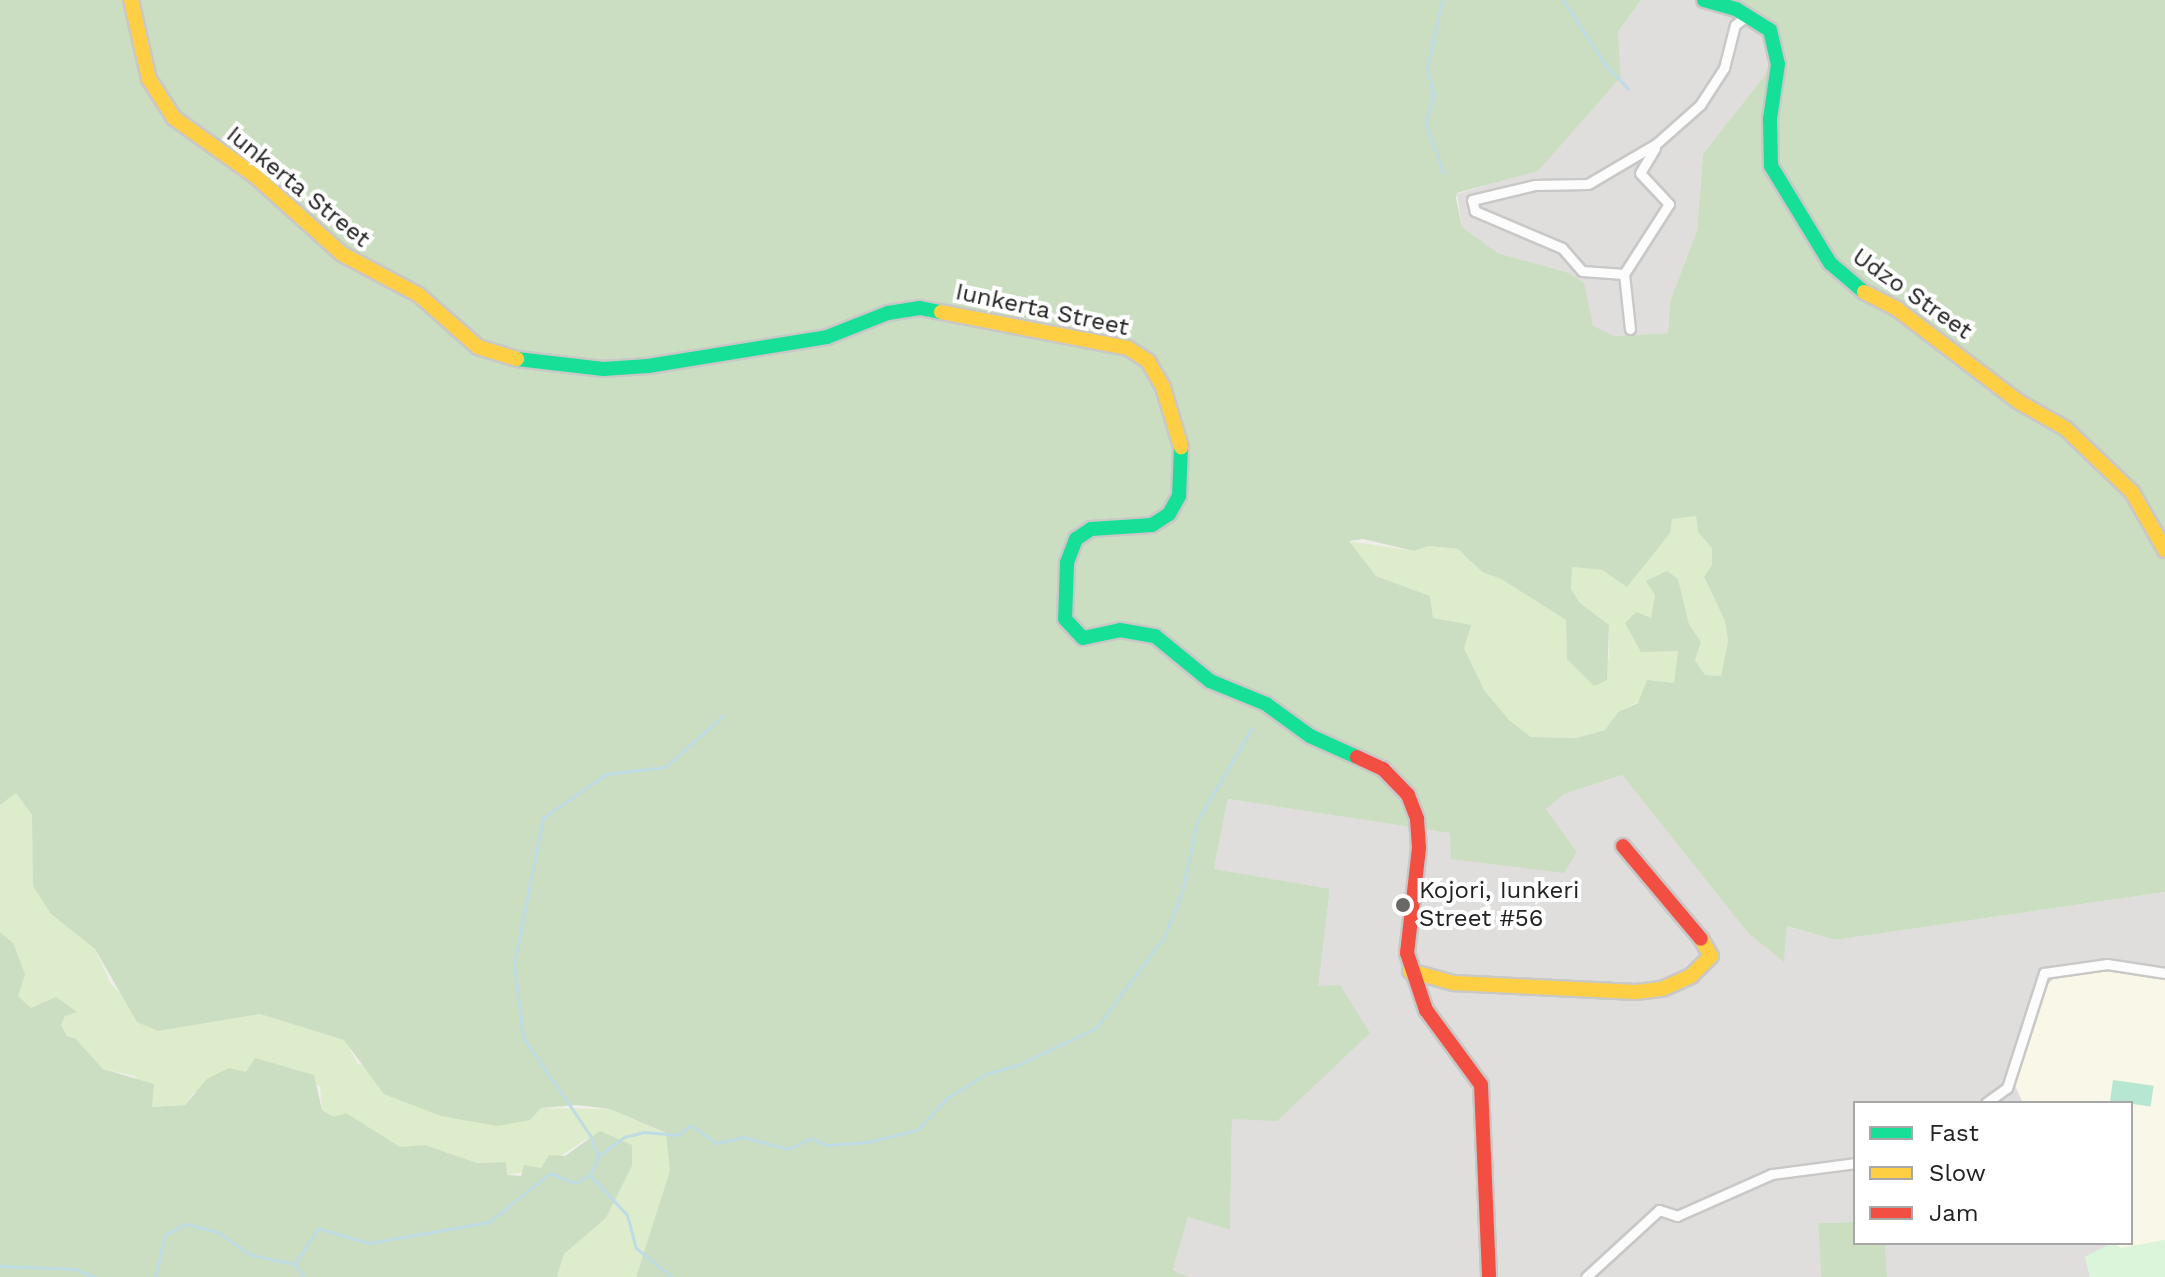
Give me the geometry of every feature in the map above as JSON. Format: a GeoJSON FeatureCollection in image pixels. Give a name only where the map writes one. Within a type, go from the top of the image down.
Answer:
{"type":"FeatureCollection","features":[{"type":"Feature","properties":{"kind":"main road","name":"Iunkerta Street"},"geometry":{"type":"LineString","coordinates":[[131,0],[149,79],[174,118],[254,175],[349,259],[419,295],[478,347],[502,357],[603,369],[648,366],[827,337],[888,313],[920,308],[1076,334],[1139,354],[1156,373],[1177,427],[1183,472],[1179,496],[1169,514],[1152,525],[1091,529],[1076,539],[1064,590],[1069,628],[1083,638],[1120,630],[1155,636],[1210,681],[1266,704],[1310,736],[1393,777],[1414,807],[1419,833],[1406,937],[1410,971],[1426,1010],[1481,1085],[1489,1277]]}},
{"type":"Feature","properties":{"kind":"main road","name":"Udzo Street"},"geometry":{"type":"LineString","coordinates":[[1704,0],[1748,15],[1770,30],[1777,46],[1771,166],[1830,263],[1853,286],[1897,309],[2019,402],[2065,428],[2132,492],[2165,550]]}},
{"type":"Feature","properties":{"kind":"main road"},"geometry":{"type":"LineString","coordinates":[[1410,971],[1454,983],[1636,992],[1662,989],[1691,976],[1711,956],[1695,927],[1623,846]]}},
{"type":"Feature","properties":{"kind":"street"},"geometry":{"type":"LineString","coordinates":[[1624,274],[1582,271],[1562,248],[1475,211],[1472,200],[1535,185],[1588,184],[1656,144],[1700,105],[1724,68],[1735,25],[1748,15]]}},
{"type":"Feature","properties":{"kind":"street"},"geometry":{"type":"LineString","coordinates":[[1630,329],[1624,274],[1669,204],[1640,173],[1656,144]]}},
{"type":"Feature","properties":{"kind":"street"},"geometry":{"type":"LineString","coordinates":[[1989,1101],[2007,1088],[2044,973],[2107,964],[2165,973]]}},
{"type":"Feature","properties":{"kind":"street"},"geometry":{"type":"LineString","coordinates":[[1586,1277],[1659,1210],[1677,1216],[1772,1174],[1853,1163]]}},
{"type":"Feature","properties":{"kind":"shaded area"},"geometry":{"type":"Polygon","coordinates":[[[1641,0],[1700,0],[1734,15],[1740,24],[1764,30],[1774,53],[1764,76],[1703,154],[1697,231],[1670,301],[1668,333],[1614,336],[1593,327],[1583,283],[1569,273],[1498,253],[1462,227],[1457,194],[1538,170],[1621,77],[1618,32],[1641,0]]]}},
{"type":"Feature","properties":{"kind":"shaded area"},"geometry":{"type":"Polygon","coordinates":[[[1622,775],[1748,933],[1784,961],[1786,926],[1835,940],[2165,892],[2165,977],[2046,986],[2014,1083],[2022,1101],[1853,1101],[1853,1222],[1818,1223],[1821,1277],[1189,1277],[1173,1270],[1188,1217],[1230,1230],[1232,1119],[1317,986],[1330,890],[1214,869],[1228,799],[1577,852],[1546,809],[1563,794],[1622,775]]]}},
{"type":"Feature","properties":{"kind":"shaded area"},"geometry":{"type":"Polygon","coordinates":[[[2125,967],[2165,977],[2165,1240],[2121,1248],[2116,1245],[2133,1245],[2133,1101],[2022,1101],[2014,1083],[2046,986],[2061,972],[2125,967]]]}},
{"type":"Feature","properties":{"kind":"shaded area"},"geometry":{"type":"Polygon","coordinates":[[[1885,1245],[2108,1245],[2085,1257],[2090,1277],[1887,1277],[1885,1245]]]}},
{"type":"Feature","properties":{"kind":"green space"},"geometry":{"type":"Polygon","coordinates":[[[0,0],[1641,0],[1618,32],[1621,77],[1538,171],[1457,193],[1456,198],[1462,227],[1498,253],[1569,273],[1584,283],[1593,326],[1614,336],[1668,333],[1670,301],[1697,231],[1703,154],[1764,76],[1773,53],[1764,30],[1740,24],[1734,15],[1700,0],[2165,0],[2165,892],[1835,940],[1787,926],[1784,962],[1748,933],[1622,775],[1564,794],[1546,809],[1577,852],[1564,873],[1451,859],[1450,833],[1228,799],[1214,869],[1330,889],[1318,986],[1340,985],[1370,1033],[1277,1121],[1232,1119],[1230,1230],[1188,1217],[1173,1270],[1189,1277],[636,1277],[670,1171],[666,1133],[610,1109],[577,1105],[541,1108],[530,1120],[497,1126],[441,1116],[384,1094],[344,1040],[260,1014],[158,1031],[137,1022],[95,949],[51,914],[33,886],[32,815],[16,793],[0,805],[0,0]],[[1696,516],[1672,519],[1670,533],[1627,587],[1602,570],[1572,567],[1571,589],[1579,602],[1609,625],[1607,680],[1594,686],[1567,659],[1566,620],[1501,579],[1482,572],[1458,549],[1429,546],[1414,551],[1363,539],[1349,541],[1376,576],[1430,596],[1433,618],[1471,625],[1464,648],[1484,690],[1509,720],[1531,737],[1576,738],[1605,730],[1618,712],[1638,703],[1647,680],[1674,683],[1678,651],[1641,652],[1625,623],[1636,612],[1651,618],[1655,595],[1646,581],[1667,571],[1678,579],[1689,624],[1701,642],[1695,660],[1705,675],[1721,676],[1728,641],[1725,621],[1704,577],[1712,565],[1712,548],[1698,532],[1696,516]]]}},
{"type":"Feature","properties":{"kind":"green space"},"geometry":{"type":"Polygon","coordinates":[[[1696,515],[1698,532],[1712,547],[1712,565],[1704,578],[1725,621],[1728,641],[1721,676],[1705,675],[1695,660],[1701,642],[1689,624],[1678,579],[1655,595],[1651,619],[1678,651],[1674,683],[1618,712],[1605,730],[1576,738],[1531,737],[1508,720],[1484,690],[1464,648],[1433,618],[1430,596],[1376,576],[1348,541],[1414,551],[1429,546],[1458,549],[1482,572],[1501,579],[1566,620],[1567,659],[1609,658],[1609,625],[1579,602],[1571,589],[1572,567],[1602,570],[1627,586],[1669,533],[1672,519],[1696,515]]]}},
{"type":"Feature","properties":{"kind":"green space"},"geometry":{"type":"Polygon","coordinates":[[[16,793],[32,815],[34,886],[51,914],[95,949],[111,984],[158,1031],[260,1014],[345,1040],[358,1064],[540,1108],[610,1109],[667,1134],[671,1171],[636,1277],[557,1277],[564,1254],[606,1218],[632,1166],[632,1145],[586,1139],[541,1169],[507,1175],[506,1162],[477,1163],[425,1145],[401,1148],[366,1126],[334,1117],[322,1109],[320,1087],[296,1069],[279,1066],[247,1072],[193,1093],[185,1105],[151,1107],[135,1076],[103,1069],[76,1039],[67,1036],[61,1025],[65,1016],[76,1012],[30,1008],[18,996],[19,961],[12,943],[0,932],[0,805],[16,793]]]}},
{"type":"Feature","properties":{"kind":"green space"},"geometry":{"type":"Polygon","coordinates":[[[0,932],[13,943],[25,974],[18,996],[31,1008],[56,997],[77,1012],[65,1016],[61,1025],[67,1036],[76,1039],[103,1069],[154,1084],[152,1107],[185,1105],[207,1079],[229,1068],[246,1072],[255,1058],[314,1075],[322,1110],[334,1117],[346,1113],[400,1147],[425,1145],[477,1163],[506,1162],[507,1175],[521,1176],[524,1165],[541,1168],[549,1155],[565,1156],[600,1131],[632,1145],[632,1166],[606,1218],[564,1254],[557,1277],[0,1277],[0,932]]]}},
{"type":"Feature","properties":{"kind":"green space"},"geometry":{"type":"Polygon","coordinates":[[[2113,1080],[2154,1086],[2151,1107],[2133,1104],[2133,1101],[2110,1101],[2113,1080]]]}},
{"type":"Feature","properties":{"kind":"green space"},"geometry":{"type":"Polygon","coordinates":[[[1853,1222],[1853,1245],[1885,1245],[1887,1277],[1821,1277],[1818,1223],[1853,1222]]]}},
{"type":"Feature","properties":{"kind":"green space"},"geometry":{"type":"Polygon","coordinates":[[[2165,1240],[2165,1277],[2090,1277],[2085,1257],[2108,1245],[2121,1248],[2165,1240]]]}},
{"type":"Feature","properties":{"kind":"waterway"},"geometry":{"type":"LineString","coordinates":[[1442,0],[1427,68],[1433,95],[1426,124],[1443,172]]}},
{"type":"Feature","properties":{"kind":"waterway"},"geometry":{"type":"LineString","coordinates":[[1563,0],[1605,64],[1628,89]]}},
{"type":"Feature","properties":{"kind":"waterway"},"geometry":{"type":"LineString","coordinates":[[155,1277],[165,1235],[186,1224],[218,1232],[251,1255],[295,1264],[318,1228],[369,1243],[489,1222],[550,1173],[575,1183],[590,1175],[598,1156],[590,1135],[523,1037],[514,965],[543,818],[606,774],[665,767],[724,715]]}},
{"type":"Feature","properties":{"kind":"waterway"},"geometry":{"type":"LineString","coordinates":[[598,1156],[624,1137],[644,1132],[679,1135],[690,1125],[717,1143],[743,1137],[788,1149],[811,1138],[826,1145],[868,1142],[917,1130],[947,1098],[988,1073],[1018,1065],[1096,1028],[1164,937],[1182,893],[1197,821],[1252,728]]}},
{"type":"Feature","properties":{"kind":"waterway"},"geometry":{"type":"LineString","coordinates":[[590,1175],[627,1215],[636,1248],[672,1277]]}},
{"type":"Feature","properties":{"kind":"waterway"},"geometry":{"type":"LineString","coordinates":[[295,1264],[304,1277]]}},
{"type":"Feature","properties":{"kind":"waterway"},"geometry":{"type":"LineString","coordinates":[[0,1266],[75,1269],[95,1277]]}},
{"type":"Feature","properties":{"kind":"traffic: fast"},"geometry":{"type":"LineString","coordinates":[[1704,0],[1736,9],[1770,30],[1778,64],[1770,119],[1771,166],[1830,263],[1864,292]]}},
{"type":"Feature","properties":{"kind":"traffic: fast"},"geometry":{"type":"LineString","coordinates":[[517,359],[603,369],[648,366],[827,337],[888,313],[920,308],[941,312]]}},
{"type":"Feature","properties":{"kind":"traffic: fast"},"geometry":{"type":"LineString","coordinates":[[1181,447],[1179,496],[1169,514],[1152,525],[1091,529],[1076,539],[1067,563],[1065,619],[1083,638],[1120,630],[1155,636],[1210,681],[1266,704],[1310,736],[1357,757]]}},
{"type":"Feature","properties":{"kind":"traffic: slow"},"geometry":{"type":"LineString","coordinates":[[131,0],[149,79],[174,118],[254,175],[342,254],[419,295],[478,347],[517,359]]}},
{"type":"Feature","properties":{"kind":"traffic: slow"},"geometry":{"type":"LineString","coordinates":[[1864,292],[1897,309],[2019,402],[2065,428],[2132,492],[2165,550]]}},
{"type":"Feature","properties":{"kind":"traffic: slow"},"geometry":{"type":"LineString","coordinates":[[941,312],[1128,348],[1148,361],[1163,387],[1181,447]]}},
{"type":"Feature","properties":{"kind":"traffic: slow"},"geometry":{"type":"LineString","coordinates":[[1410,971],[1454,983],[1636,992],[1662,989],[1691,976],[1711,956],[1701,939]]}},
{"type":"Feature","properties":{"kind":"traffic: jam"},"geometry":{"type":"LineString","coordinates":[[1357,757],[1383,769],[1408,795],[1417,819],[1419,848],[1407,953],[1426,1010],[1481,1085],[1489,1277]]}},
{"type":"Feature","properties":{"kind":"traffic: jam"},"geometry":{"type":"LineString","coordinates":[[1623,846],[1701,939]]}},
{"type":"Feature","properties":{"kind":"place","name":"Kojori, Iunkeri Street #56"},"geometry":{"type":"Point","coordinates":[1403,905]}}]}
